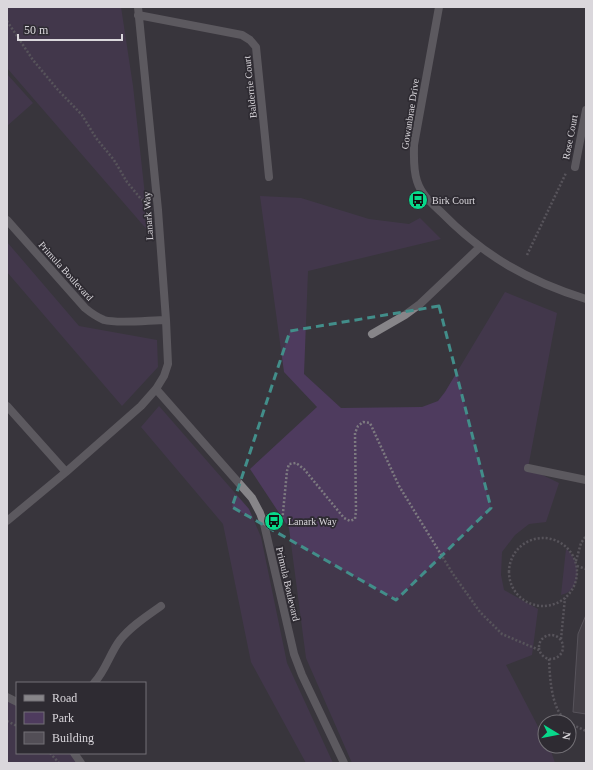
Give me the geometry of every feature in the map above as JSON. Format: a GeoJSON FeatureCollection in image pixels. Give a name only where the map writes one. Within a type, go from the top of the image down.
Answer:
{"type":"FeatureCollection","features":[{"type":"Feature","properties":{"kind":"street","name":"Gowanbrae Drive"},"geometry":{"type":"LineString","coordinates":[[439,7],[414,145],[417,182],[424,196],[447,219],[480,247],[511,268],[536,281],[586,299]]}},
{"type":"Feature","properties":{"kind":"street","name":"Balderrie Court"},"geometry":{"type":"LineString","coordinates":[[138,11],[242,35],[250,40],[256,47],[269,177]]}},
{"type":"Feature","properties":{"kind":"street","name":"Lanark Way"},"geometry":{"type":"LineString","coordinates":[[7,521],[66,472],[141,406],[156,389],[164,376],[168,364],[158,210],[138,11]]}},
{"type":"Feature","properties":{"kind":"street","name":"Rose Court"},"geometry":{"type":"LineString","coordinates":[[574,167],[586,110]]}},
{"type":"Feature","properties":{"kind":"street","name":"Primula Boulevard"},"geometry":{"type":"LineString","coordinates":[[7,220],[85,308],[94,315],[104,320],[115,321],[166,320]]}},
{"type":"Feature","properties":{"kind":"street"},"geometry":{"type":"LineString","coordinates":[[372,334],[406,315],[420,304],[480,247]]}},
{"type":"Feature","properties":{"kind":"street","name":"Primula Boulevard"},"geometry":{"type":"LineString","coordinates":[[156,389],[252,498],[260,513],[264,524],[294,654],[302,675],[344,763]]}},
{"type":"Feature","properties":{"kind":"street"},"geometry":{"type":"LineString","coordinates":[[7,406],[66,472]]}},
{"type":"Feature","properties":{"kind":"street"},"geometry":{"type":"LineString","coordinates":[[528,468],[586,480]]}},
{"type":"Feature","properties":{"kind":"street"},"geometry":{"type":"LineString","coordinates":[[95,682],[106,666],[119,641],[130,629],[161,606]]}},
{"type":"Feature","properties":{"kind":"street"},"geometry":{"type":"LineString","coordinates":[[7,697],[16,702]]}},
{"type":"Feature","properties":{"kind":"street"},"geometry":{"type":"LineString","coordinates":[[75,754],[81,763]]}},
{"type":"Feature","properties":{"kind":"path"},"geometry":{"type":"LineString","coordinates":[[7,21],[33,60],[58,90],[82,115],[96,138],[114,160],[127,182],[141,200],[158,210]]}},
{"type":"Feature","properties":{"kind":"path"},"geometry":{"type":"LineString","coordinates":[[527,256],[567,172],[574,167]]}},
{"type":"Feature","properties":{"kind":"path"},"geometry":{"type":"LineString","coordinates":[[264,524],[282,522],[287,471],[289,464],[296,463],[304,469],[344,518],[350,521],[355,518],[355,433],[358,426],[363,422],[370,423],[399,486],[453,574],[480,612],[502,634],[539,650]]}},
{"type":"Feature","properties":{"kind":"path"},"geometry":{"type":"LineString","coordinates":[[586,536],[580,543],[576,559],[577,566],[578,571],[574,589],[565,598],[556,603],[537,605],[524,600],[518,595],[511,583],[509,573],[513,555],[519,547],[532,539],[541,538],[550,538],[561,543],[569,550],[577,566],[586,569]]}},
{"type":"Feature","properties":{"kind":"path"},"geometry":{"type":"LineString","coordinates":[[561,639],[552,634],[541,639],[539,643],[541,655],[549,659],[554,659],[562,652],[563,644],[561,639],[565,598]]}},
{"type":"Feature","properties":{"kind":"path"},"geometry":{"type":"LineString","coordinates":[[549,659],[554,700],[560,714]]}},
{"type":"Feature","properties":{"kind":"path"},"geometry":{"type":"LineString","coordinates":[[7,721],[16,726]]}},
{"type":"Feature","properties":{"kind":"path"},"geometry":{"type":"LineString","coordinates":[[577,726],[586,731]]}},
{"type":"Feature","properties":{"kind":"path"},"geometry":{"type":"LineString","coordinates":[[51,754],[59,763]]}},
{"type":"Feature","properties":{"kind":"highlighted area"},"geometry":{"type":"Polygon","coordinates":[[[439,306],[491,508],[396,600],[232,507],[290,331],[439,306]]]}},
{"type":"Feature","properties":{"kind":"green space"},"geometry":{"type":"Polygon","coordinates":[[[7,7],[121,7],[133,86],[149,232],[7,68],[7,7]]]}},
{"type":"Feature","properties":{"kind":"green space"},"geometry":{"type":"Polygon","coordinates":[[[7,74],[33,103],[7,126],[7,74]]]}},
{"type":"Feature","properties":{"kind":"green space"},"geometry":{"type":"Polygon","coordinates":[[[260,196],[301,198],[369,219],[409,224],[420,218],[441,239],[308,271],[304,374],[341,408],[422,407],[438,401],[445,392],[505,292],[557,313],[528,468],[559,483],[546,522],[529,524],[515,535],[502,552],[501,575],[504,590],[538,609],[532,655],[506,665],[537,725],[537,754],[552,754],[555,763],[352,763],[306,658],[289,528],[250,469],[317,407],[284,372],[260,196]]]}},
{"type":"Feature","properties":{"kind":"green space"},"geometry":{"type":"Polygon","coordinates":[[[7,242],[79,326],[157,340],[158,367],[122,406],[7,272],[7,242]]]}},
{"type":"Feature","properties":{"kind":"green space"},"geometry":{"type":"Polygon","coordinates":[[[159,406],[249,509],[261,537],[287,663],[333,763],[306,763],[251,662],[223,524],[141,427],[159,406]]]}},
{"type":"Feature","properties":{"kind":"green space"},"geometry":{"type":"Polygon","coordinates":[[[566,549],[576,563],[577,575],[574,587],[569,592],[561,595],[566,549]]]}},
{"type":"Feature","properties":{"kind":"green space"},"geometry":{"type":"Polygon","coordinates":[[[7,700],[16,705],[16,754],[71,754],[78,763],[7,763],[7,700]]]}},
{"type":"Feature","properties":{"kind":"building"},"geometry":{"type":"Polygon","coordinates":[[[586,615],[586,714],[573,712],[578,634],[586,615]]]}},
{"type":"Feature","properties":{"kind":"place","name":"Birk Court"},"geometry":{"type":"Point","coordinates":[418,200]}},
{"type":"Feature","properties":{"kind":"place","name":"Lanark Way"},"geometry":{"type":"Point","coordinates":[274,521]}}]}
